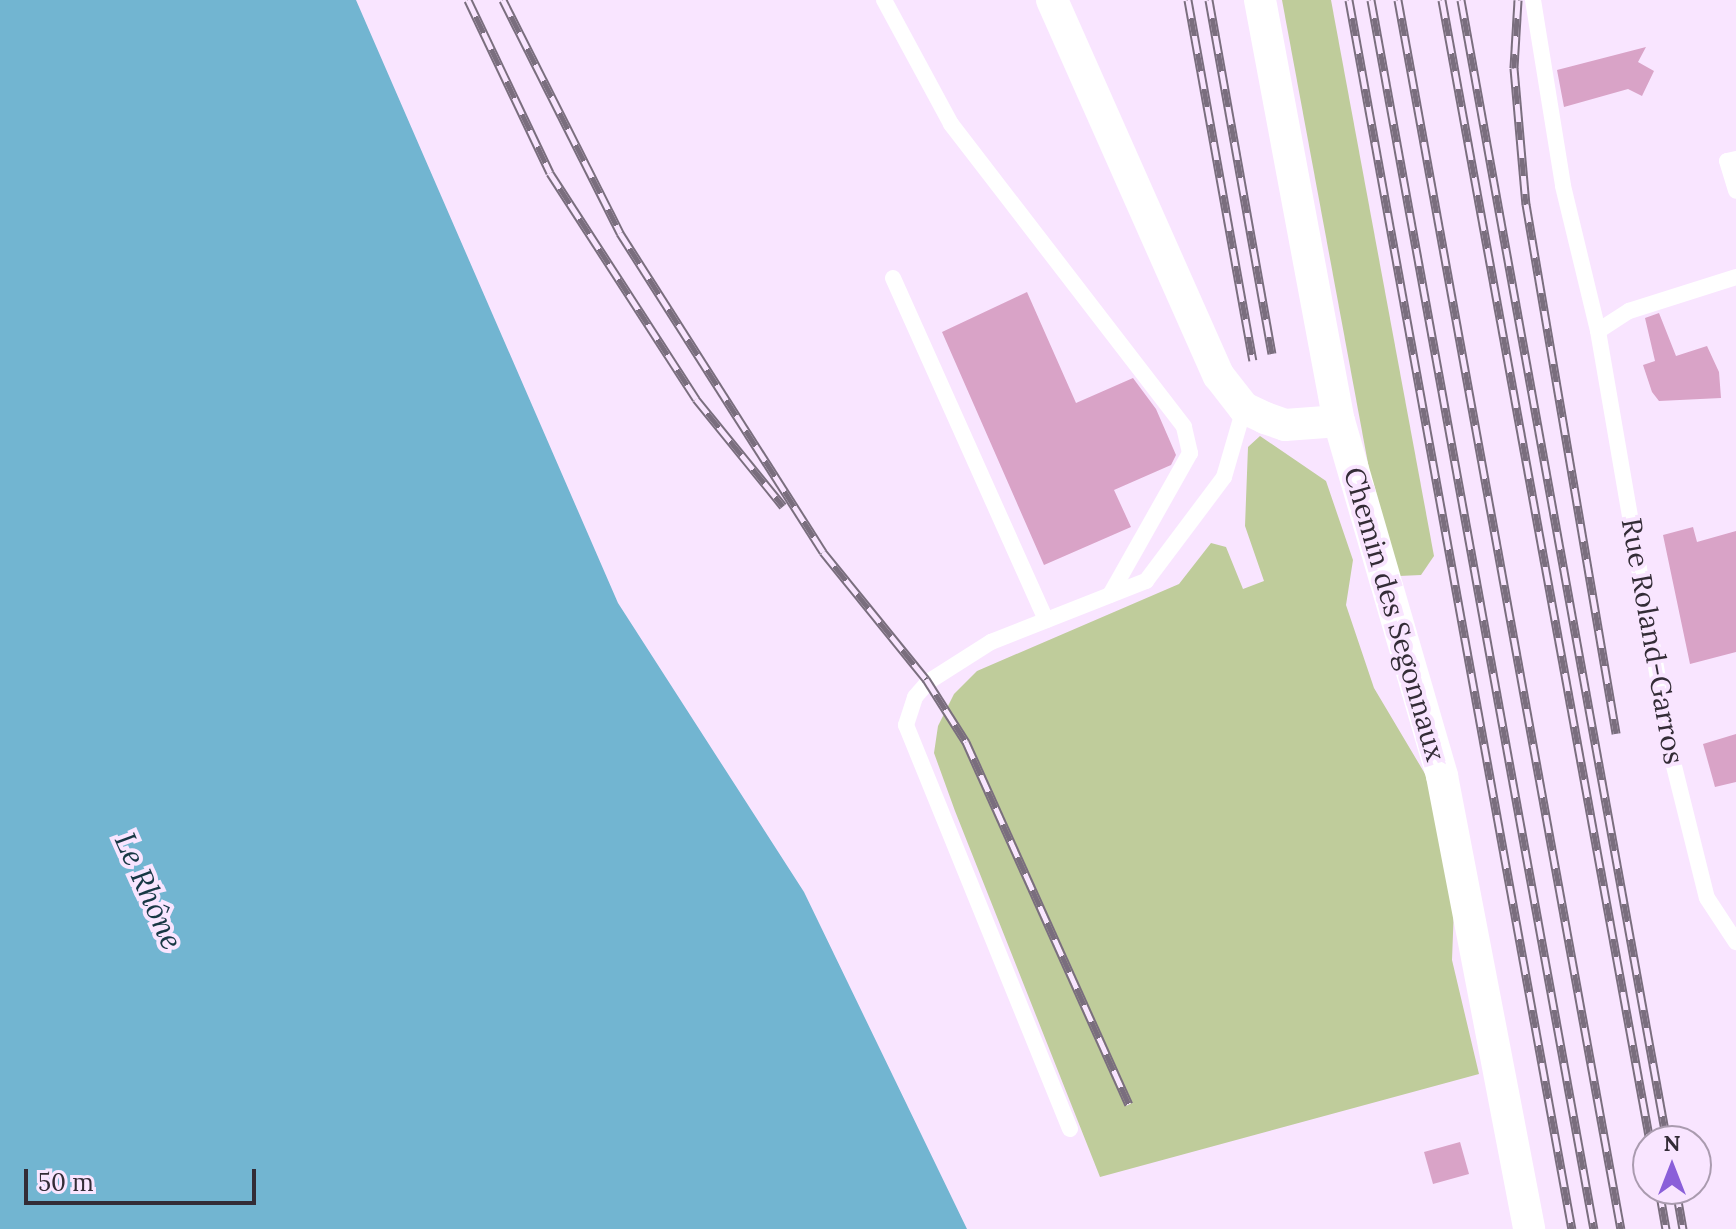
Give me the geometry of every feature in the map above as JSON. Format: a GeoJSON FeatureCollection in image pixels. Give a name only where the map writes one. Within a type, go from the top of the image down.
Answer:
{"type":"FeatureCollection","features":[{"type":"Feature","properties":{"kind":"street"},"geometry":{"type":"LineString","coordinates":[[1052,0],[1219,376],[1244,408],[1285,425],[1339,421]]}},
{"type":"Feature","properties":{"kind":"street","name":"Chemin des Segonnaux"},"geometry":{"type":"LineString","coordinates":[[1260,0],[1339,421],[1442,776],[1529,1229]]}},
{"type":"Feature","properties":{"kind":"lane"},"geometry":{"type":"LineString","coordinates":[[884,0],[951,124],[1184,427],[1190,453],[1110,595]]}},
{"type":"Feature","properties":{"kind":"lane","name":"Rue Roland-Garros"},"geometry":{"type":"LineString","coordinates":[[1533,0],[1563,186],[1598,331],[1671,754],[1707,898],[1736,942]]}},
{"type":"Feature","properties":{"kind":"lane"},"geometry":{"type":"LineString","coordinates":[[1736,159],[1727,161],[1736,191]]}},
{"type":"Feature","properties":{"kind":"lane"},"geometry":{"type":"LineString","coordinates":[[1598,331],[1629,311],[1736,277]]}},
{"type":"Feature","properties":{"kind":"lane"},"geometry":{"type":"LineString","coordinates":[[893,278],[1046,620]]}},
{"type":"Feature","properties":{"kind":"lane"},"geometry":{"type":"LineString","coordinates":[[1070,1129],[906,725],[915,697],[928,682],[991,642],[1146,581],[1186,534],[1224,477],[1244,408]]}},
{"type":"Feature","properties":{"kind":"green space"},"geometry":{"type":"Polygon","coordinates":[[[1282,0],[1331,0],[1434,556],[1421,575],[1399,576],[1372,485],[1282,0]]]}},
{"type":"Feature","properties":{"kind":"green space"},"geometry":{"type":"Polygon","coordinates":[[[1260,436],[1326,481],[1353,560],[1346,605],[1374,688],[1437,794],[1454,907],[1452,960],[1479,1074],[1100,1177],[934,753],[938,726],[954,694],[977,671],[1179,584],[1211,543],[1226,547],[1243,589],[1264,581],[1245,526],[1248,447],[1260,436]]]}},
{"type":"Feature","properties":{"kind":"water","name":"Le Rhône"},"geometry":{"type":"Polygon","coordinates":[[[0,0],[356,0],[618,603],[804,892],[967,1229],[0,1229],[0,0]]]}},
{"type":"Feature","properties":{"kind":"building"},"geometry":{"type":"Polygon","coordinates":[[[1646,47],[1638,62],[1654,71],[1642,96],[1628,89],[1564,107],[1557,70],[1646,47]]]}},
{"type":"Feature","properties":{"kind":"building"},"geometry":{"type":"Polygon","coordinates":[[[1027,292],[1076,403],[1133,378],[1156,409],[1176,455],[1171,465],[1114,490],[1131,527],[1044,565],[942,332],[1027,292]]]}},
{"type":"Feature","properties":{"kind":"building"},"geometry":{"type":"Polygon","coordinates":[[[1659,313],[1676,356],[1707,346],[1719,372],[1721,398],[1659,401],[1652,392],[1643,365],[1655,361],[1645,318],[1659,313]]]}},
{"type":"Feature","properties":{"kind":"building"},"geometry":{"type":"Polygon","coordinates":[[[1693,527],[1697,542],[1736,531],[1736,652],[1690,664],[1663,535],[1693,527]]]}},
{"type":"Feature","properties":{"kind":"building"},"geometry":{"type":"Polygon","coordinates":[[[1736,734],[1736,782],[1715,787],[1703,744],[1736,734]]]}},
{"type":"Feature","properties":{"kind":"building"},"geometry":{"type":"Polygon","coordinates":[[[1460,1142],[1469,1174],[1433,1184],[1424,1152],[1460,1142]]]}},
{"type":"Feature","properties":{"kind":"railway"},"geometry":{"type":"LineString","coordinates":[[468,0],[550,173],[696,399],[783,506]]}},
{"type":"Feature","properties":{"kind":"railway"},"geometry":{"type":"LineString","coordinates":[[503,0],[620,233],[823,552],[926,679],[966,742],[1129,1104]]}},
{"type":"Feature","properties":{"kind":"railway"},"geometry":{"type":"LineString","coordinates":[[1188,0],[1253,360]]}},
{"type":"Feature","properties":{"kind":"railway"},"geometry":{"type":"LineString","coordinates":[[1209,0],[1272,353]]}},
{"type":"Feature","properties":{"kind":"railway"},"geometry":{"type":"LineString","coordinates":[[1349,0],[1572,1229]]}},
{"type":"Feature","properties":{"kind":"railway"},"geometry":{"type":"LineString","coordinates":[[1371,0],[1594,1229]]}},
{"type":"Feature","properties":{"kind":"railway"},"geometry":{"type":"LineString","coordinates":[[1398,0],[1621,1229]]}},
{"type":"Feature","properties":{"kind":"railway"},"geometry":{"type":"LineString","coordinates":[[1442,0],[1647,1125]]}},
{"type":"Feature","properties":{"kind":"railway"},"geometry":{"type":"LineString","coordinates":[[1461,0],[1664,1125]]}},
{"type":"Feature","properties":{"kind":"railway"},"geometry":{"type":"LineString","coordinates":[[1518,0],[1514,68],[1526,204],[1616,733]]}},
{"type":"Feature","properties":{"kind":"railway"},"geometry":{"type":"LineString","coordinates":[[1662,1205],[1666,1229]]}},
{"type":"Feature","properties":{"kind":"railway"},"geometry":{"type":"LineString","coordinates":[[1679,1205],[1683,1229]]}}]}
